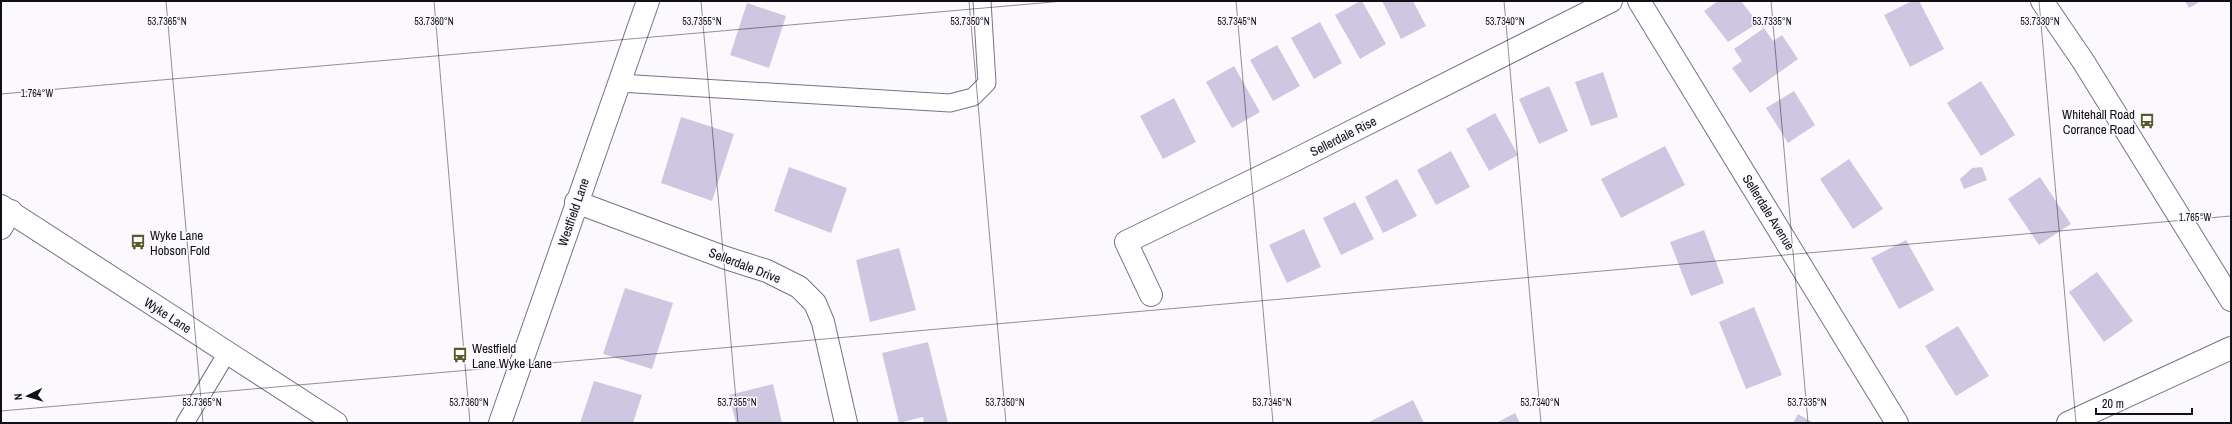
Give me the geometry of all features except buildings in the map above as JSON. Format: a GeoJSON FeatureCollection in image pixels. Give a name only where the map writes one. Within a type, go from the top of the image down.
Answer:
{"type":"FeatureCollection","features":[{"type":"Feature","properties":{"kind":"main road","name":"Westfield Lane"},"geometry":{"type":"LineString","coordinates":[[500,423],[576,202],[648,1]]}},
{"type":"Feature","properties":{"kind":"main road","name":"Sellerdale Rise"},"geometry":{"type":"LineString","coordinates":[[1151,295],[1126,242],[1289,164],[1611,1]]}},
{"type":"Feature","properties":{"kind":"main road","name":"Sellerdale Avenue"},"geometry":{"type":"LineString","coordinates":[[1639,1],[1897,423]]}},
{"type":"Feature","properties":{"kind":"main road"},"geometry":{"type":"LineString","coordinates":[[2042,1],[2083,61],[2231,300]]}},
{"type":"Feature","properties":{"kind":"main road","name":"Sellerdale Drive"},"geometry":{"type":"LineString","coordinates":[[576,202],[726,258],[767,271],[799,287],[815,303],[823,322],[846,423]]}},
{"type":"Feature","properties":{"kind":"main road","name":"Wyke Lane"},"geometry":{"type":"LineString","coordinates":[[4,215],[227,353],[336,423]]}},
{"type":"Feature","properties":{"kind":"main road"},"geometry":{"type":"LineString","coordinates":[[2068,423],[2231,348]]}},
{"type":"Feature","properties":{"kind":"lane"},"geometry":{"type":"LineString","coordinates":[[619,83],[950,103],[973,96],[986,83],[982,1]]}},
{"type":"Feature","properties":{"kind":"lane"},"geometry":{"type":"LineString","coordinates":[[185,423],[227,353]]}},
{"type":"Feature","properties":{"kind":"place","name":"Whitehall Road Corrance Road"},"geometry":{"type":"Point","coordinates":[2147,121]}},
{"type":"Feature","properties":{"kind":"place","name":"Wyke Lane Hobson Fold"},"geometry":{"type":"Point","coordinates":[138,242]}},
{"type":"Feature","properties":{"kind":"place","name":"Westfield Lane Wyke Lane"},"geometry":{"type":"Point","coordinates":[460,355]}}]}
